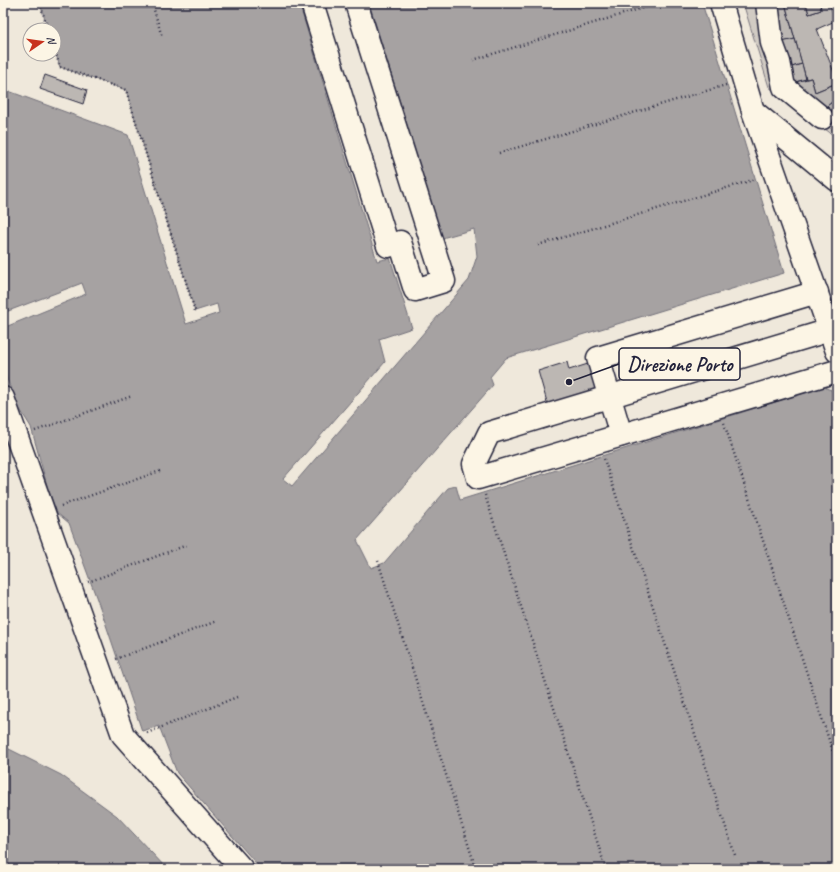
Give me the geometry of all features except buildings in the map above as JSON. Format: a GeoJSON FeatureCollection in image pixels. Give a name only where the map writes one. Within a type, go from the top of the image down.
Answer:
{"type":"FeatureCollection","features":[{"type":"Feature","properties":{"kind":"street"},"geometry":{"type":"LineString","coordinates":[[312,3],[388,246],[400,242],[415,290],[444,281],[356,3]]}},
{"type":"Feature","properties":{"kind":"street"},"geometry":{"type":"LineString","coordinates":[[721,3],[754,111],[837,350]]}},
{"type":"Feature","properties":{"kind":"street"},"geometry":{"type":"LineString","coordinates":[[767,3],[772,43],[780,62],[784,87],[822,118]]}},
{"type":"Feature","properties":{"kind":"street"},"geometry":{"type":"LineString","coordinates":[[754,111],[837,180]]}},
{"type":"Feature","properties":{"kind":"street"},"geometry":{"type":"LineString","coordinates":[[621,435],[598,358],[817,292]]}},
{"type":"Feature","properties":{"kind":"street"},"geometry":{"type":"LineString","coordinates":[[830,330],[488,434],[474,464],[478,478],[837,371]]}},
{"type":"Feature","properties":{"kind":"street"},"geometry":{"type":"LineString","coordinates":[[3,398],[123,734],[242,869]]}},
{"type":"Feature","properties":{"kind":"path"},"geometry":{"type":"LineString","coordinates":[[40,3],[46,22]]}},
{"type":"Feature","properties":{"kind":"path"},"geometry":{"type":"LineString","coordinates":[[152,3],[162,37]]}},
{"type":"Feature","properties":{"kind":"path"},"geometry":{"type":"LineString","coordinates":[[473,60],[659,3]]}},
{"type":"Feature","properties":{"kind":"path"},"geometry":{"type":"LineString","coordinates":[[58,62],[60,67],[126,90],[195,312]]}},
{"type":"Feature","properties":{"kind":"path"},"geometry":{"type":"LineString","coordinates":[[499,153],[729,85]]}},
{"type":"Feature","properties":{"kind":"path"},"geometry":{"type":"LineString","coordinates":[[538,245],[759,178]]}},
{"type":"Feature","properties":{"kind":"path"},"geometry":{"type":"LineString","coordinates":[[17,437],[132,396]]}},
{"type":"Feature","properties":{"kind":"path"},"geometry":{"type":"LineString","coordinates":[[723,419],[837,764]]}},
{"type":"Feature","properties":{"kind":"path"},"geometry":{"type":"LineString","coordinates":[[602,455],[735,855]]}},
{"type":"Feature","properties":{"kind":"path"},"geometry":{"type":"LineString","coordinates":[[44,512],[160,471]]}},
{"type":"Feature","properties":{"kind":"path"},"geometry":{"type":"LineString","coordinates":[[484,491],[606,869]]}},
{"type":"Feature","properties":{"kind":"path"},"geometry":{"type":"LineString","coordinates":[[71,589],[187,545]]}},
{"type":"Feature","properties":{"kind":"path"},"geometry":{"type":"LineString","coordinates":[[378,562],[476,869]]}},
{"type":"Feature","properties":{"kind":"path"},"geometry":{"type":"LineString","coordinates":[[98,665],[217,621]]}},
{"type":"Feature","properties":{"kind":"path"},"geometry":{"type":"LineString","coordinates":[[128,740],[237,697]]}},
{"type":"Feature","properties":{"kind":"shaded area"},"geometry":{"type":"Polygon","coordinates":[[[40,3],[299,3],[377,261],[390,258],[412,328],[379,339],[385,362],[283,479],[292,486],[469,280],[477,256],[474,229],[442,238],[369,3],[702,3],[784,273],[506,358],[490,377],[493,385],[357,540],[371,568],[384,563],[448,488],[456,486],[460,500],[823,387],[837,392],[837,869],[261,869],[177,773],[159,726],[142,731],[102,613],[69,523],[57,513],[48,489],[31,427],[16,403],[3,368],[3,328],[86,294],[82,283],[3,313],[3,89],[128,135],[186,324],[219,313],[217,304],[195,311],[126,90],[60,67],[58,62],[62,62],[62,22],[46,22],[40,3]]]}},
{"type":"Feature","properties":{"kind":"shaded area"},"geometry":{"type":"Polygon","coordinates":[[[743,3],[761,3],[767,42],[819,120],[837,133],[837,138],[769,87],[743,3]]]}},
{"type":"Feature","properties":{"kind":"shaded area"},"geometry":{"type":"Polygon","coordinates":[[[3,746],[61,775],[117,816],[167,869],[3,869],[3,746]]]}},
{"type":"Feature","properties":{"kind":"place","name":"Direzione Porto"},"geometry":{"type":"Point","coordinates":[569,382]}}]}
